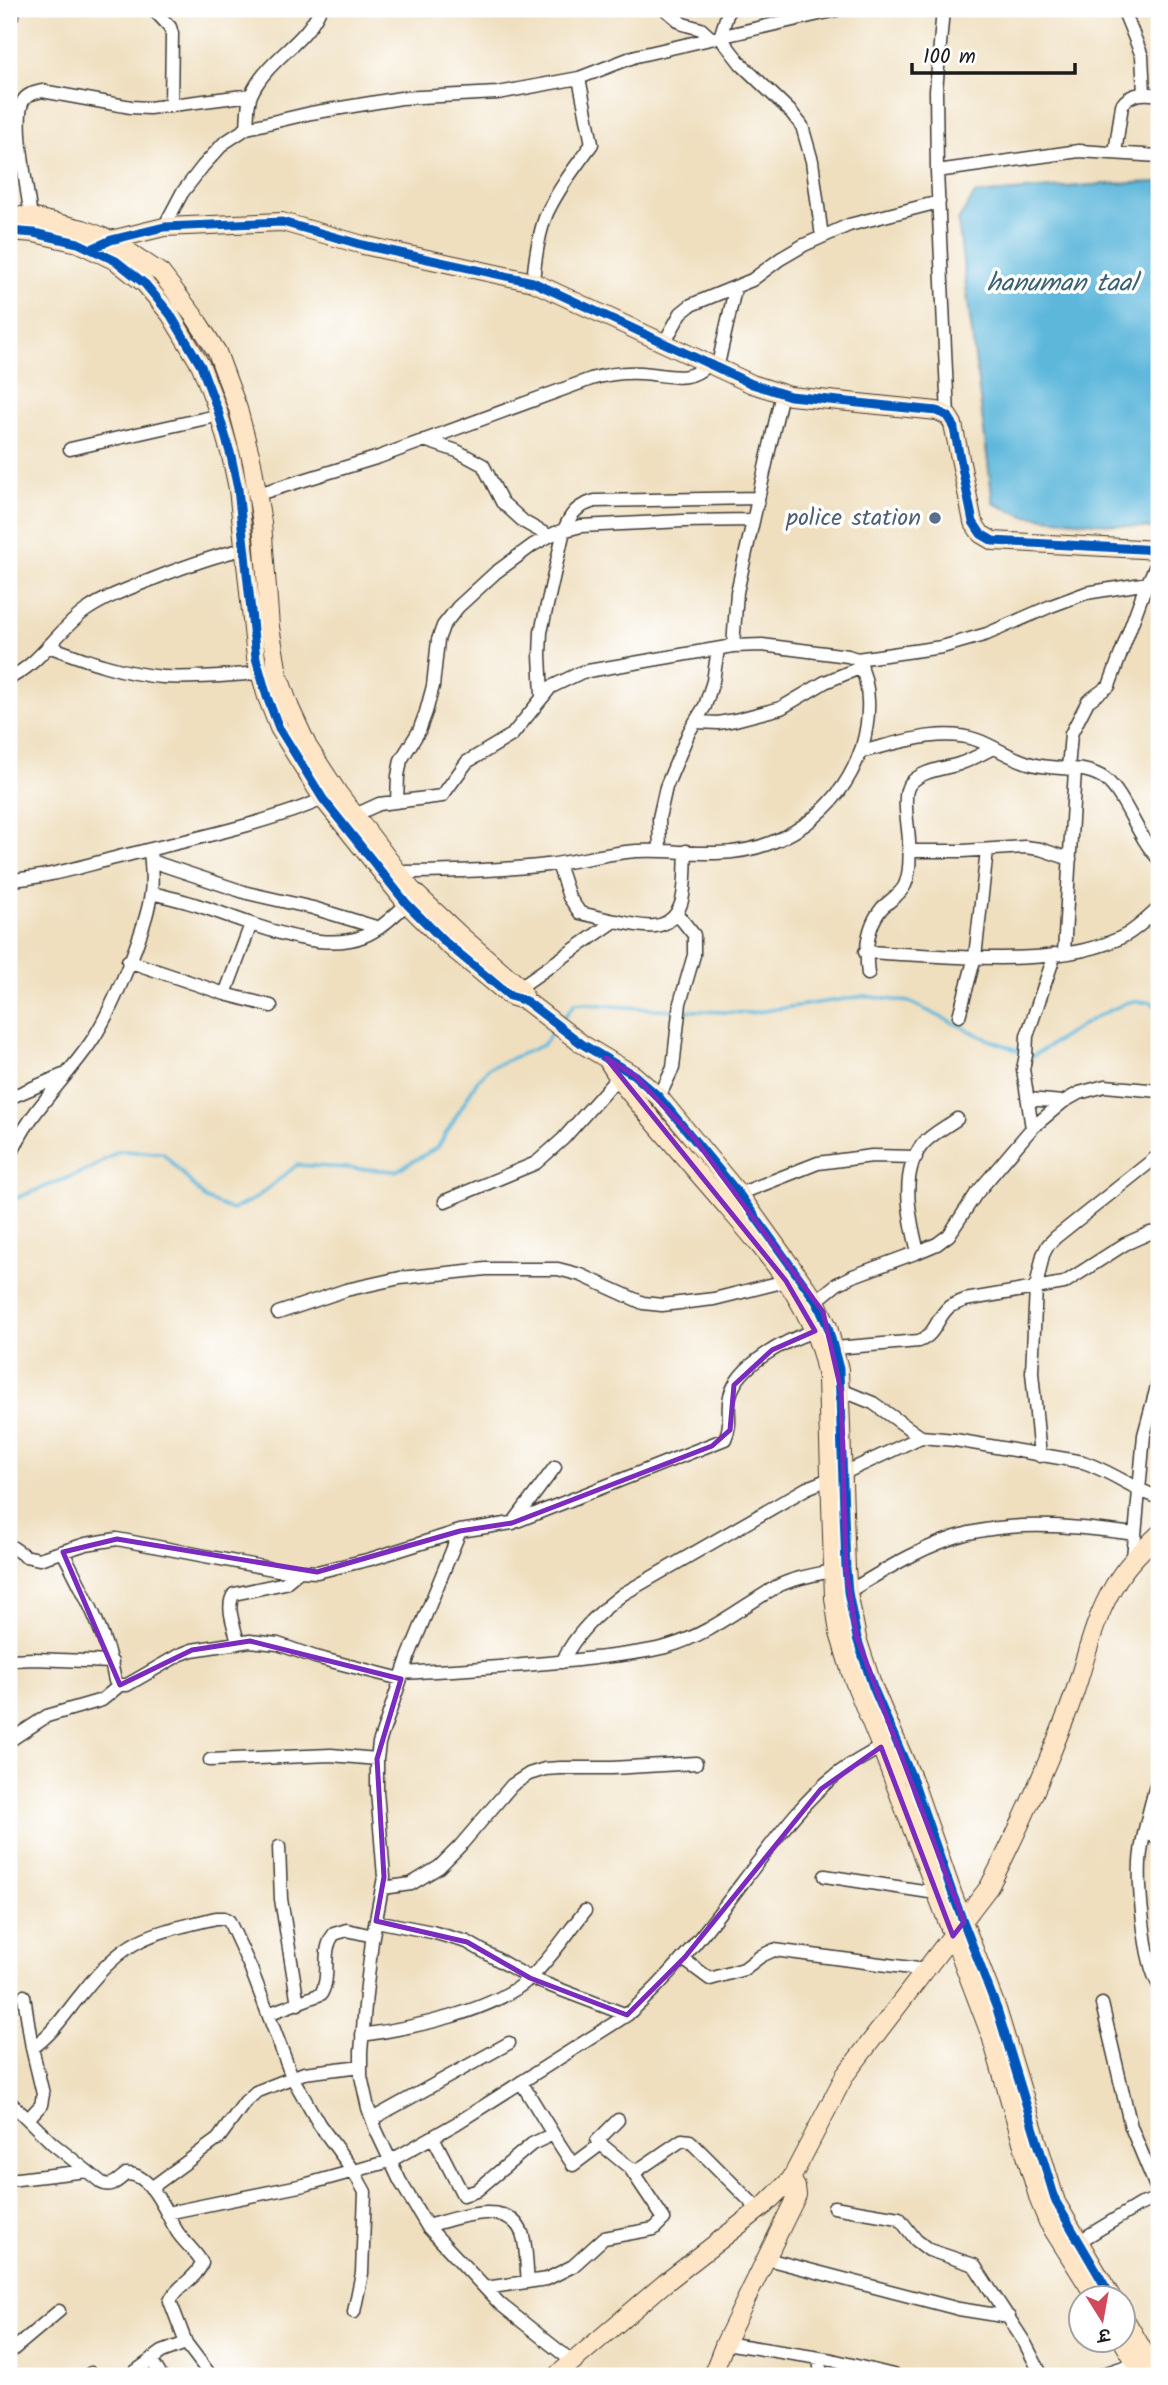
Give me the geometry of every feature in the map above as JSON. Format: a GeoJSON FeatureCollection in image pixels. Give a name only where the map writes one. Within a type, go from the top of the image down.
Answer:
{"type":"FeatureCollection","features":[{"type":"Feature","properties":{"kind":"street"},"geometry":{"type":"LineString","coordinates":[[9,22],[15,9]]}},
{"type":"Feature","properties":{"kind":"street"},"geometry":{"type":"LineString","coordinates":[[153,9],[170,27],[172,34],[171,106]]}},
{"type":"Feature","properties":{"kind":"street"},"geometry":{"type":"LineString","coordinates":[[247,128],[251,95],[282,55],[305,33],[320,9]]}},
{"type":"Feature","properties":{"kind":"street"},"geometry":{"type":"LineString","coordinates":[[665,9],[683,24],[701,29],[715,38],[792,112],[802,126],[812,161],[822,237]]}},
{"type":"Feature","properties":{"kind":"street"},"geometry":{"type":"LineString","coordinates":[[715,38],[729,9]]}},
{"type":"Feature","properties":{"kind":"street"},"geometry":{"type":"LineString","coordinates":[[164,227],[183,193],[203,166],[224,143],[247,128],[311,113],[401,98],[498,93],[579,78],[636,56],[841,9]]}},
{"type":"Feature","properties":{"kind":"street"},"geometry":{"type":"LineString","coordinates":[[943,9],[936,91],[948,416],[953,424],[974,522],[981,534],[993,541],[1159,550]]}},
{"type":"Feature","properties":{"kind":"street"},"geometry":{"type":"LineString","coordinates":[[1123,9],[1142,56],[1144,93]]}},
{"type":"Feature","properties":{"kind":"street"},"geometry":{"type":"LineString","coordinates":[[533,282],[536,254],[547,214],[592,144],[579,78]]}},
{"type":"Feature","properties":{"kind":"street"},"geometry":{"type":"LineString","coordinates":[[31,217],[20,110],[24,99],[31,93],[42,91],[131,107],[171,106],[251,95]]}},
{"type":"Feature","properties":{"kind":"street"},"geometry":{"type":"LineString","coordinates":[[1115,153],[1122,105],[1132,96],[1144,93],[1159,95]]}},
{"type":"Feature","properties":{"kind":"street"},"geometry":{"type":"LineString","coordinates":[[937,171],[1079,151],[1159,156]]}},
{"type":"Feature","properties":{"kind":"street"},"geometry":{"type":"LineString","coordinates":[[664,344],[681,313],[691,305],[752,281],[780,259],[822,237],[849,225],[939,202]]}},
{"type":"Feature","properties":{"kind":"street"},"geometry":{"type":"LineString","coordinates":[[9,215],[31,217],[83,229],[111,240],[161,273],[194,316],[217,352],[238,409],[258,494],[270,627],[278,674],[290,709],[330,796],[355,815],[411,889],[545,1015],[577,1040],[634,1074],[659,1097],[739,1194],[822,1312],[835,1348],[841,1391],[832,1571],[839,1633],[852,1676],[936,1893],[959,1929],[997,2009],[1056,2202],[1104,2284]]}},
{"type":"Feature","properties":{"kind":"street"},"geometry":{"type":"LineString","coordinates":[[91,249],[111,240],[164,227],[282,222],[363,245],[533,282],[752,384],[782,393],[937,411],[948,416]]}},
{"type":"Feature","properties":{"kind":"street"},"geometry":{"type":"LineString","coordinates":[[9,230],[78,243],[116,261],[145,284],[170,314],[201,366],[220,415],[238,489],[256,658],[279,728],[407,904],[445,942],[510,996],[523,994],[615,922]]}},
{"type":"Feature","properties":{"kind":"street"},"geometry":{"type":"LineString","coordinates":[[715,367],[735,289]]}},
{"type":"Feature","properties":{"kind":"street"},"geometry":{"type":"LineString","coordinates":[[258,494],[379,457],[591,379],[616,373],[683,378],[715,367]]}},
{"type":"Feature","properties":{"kind":"street"},"geometry":{"type":"LineString","coordinates":[[733,646],[737,592],[782,393]]}},
{"type":"Feature","properties":{"kind":"street"},"geometry":{"type":"LineString","coordinates":[[70,449],[220,415]]}},
{"type":"Feature","properties":{"kind":"street"},"geometry":{"type":"LineString","coordinates":[[424,440],[457,451],[483,464],[502,502],[524,522],[549,537]]}},
{"type":"Feature","properties":{"kind":"street"},"geometry":{"type":"LineString","coordinates":[[542,695],[541,632],[564,530],[576,509],[595,501],[758,498]]}},
{"type":"Feature","properties":{"kind":"street"},"geometry":{"type":"LineString","coordinates":[[397,801],[401,760],[419,731],[426,712],[433,686],[438,640],[443,626],[458,607],[495,573],[549,537],[581,526],[753,520]]}},
{"type":"Feature","properties":{"kind":"street"},"geometry":{"type":"LineString","coordinates":[[9,678],[24,669],[86,610],[130,588],[209,557],[244,549]]}},
{"type":"Feature","properties":{"kind":"street"},"geometry":{"type":"LineString","coordinates":[[1032,1128],[1023,1069],[1027,1036],[1060,953],[1070,859],[1071,734],[1088,701],[1109,686],[1159,559]]}},
{"type":"Feature","properties":{"kind":"street"},"geometry":{"type":"LineString","coordinates":[[697,722],[719,723],[780,708],[859,663],[942,647],[987,634],[1086,593],[1148,583]]}},
{"type":"Feature","properties":{"kind":"street"},"geometry":{"type":"LineString","coordinates":[[355,815],[379,804],[442,796],[467,762],[512,735],[542,695],[560,682],[582,672],[733,646],[762,645],[859,663]]}},
{"type":"Feature","properties":{"kind":"street"},"geometry":{"type":"LineString","coordinates":[[48,646],[133,673],[162,677],[190,678],[260,673]]}},
{"type":"Feature","properties":{"kind":"street"},"geometry":{"type":"LineString","coordinates":[[660,850],[659,818],[666,787],[713,681],[718,649]]}},
{"type":"Feature","properties":{"kind":"street"},"geometry":{"type":"LineString","coordinates":[[398,872],[468,872],[660,850],[717,853],[753,849],[787,836],[813,821],[827,807],[860,752],[868,710],[866,684],[859,663]]}},
{"type":"Feature","properties":{"kind":"street"},"geometry":{"type":"LineString","coordinates":[[860,752],[926,737],[962,737],[977,740],[1032,764],[1091,771],[1112,786],[1146,843],[1159,859]]}},
{"type":"Feature","properties":{"kind":"street"},"geometry":{"type":"LineString","coordinates":[[868,974],[865,953],[873,922],[905,884],[909,851],[905,798],[910,783],[935,770],[960,764],[993,748]]}},
{"type":"Feature","properties":{"kind":"street"},"geometry":{"type":"LineString","coordinates":[[9,880],[150,856],[330,796]]}},
{"type":"Feature","properties":{"kind":"street"},"geometry":{"type":"LineString","coordinates":[[909,851],[1024,847],[1040,849],[1070,859]]}},
{"type":"Feature","properties":{"kind":"street"},"geometry":{"type":"LineString","coordinates":[[959,1016],[975,957],[987,850]]}},
{"type":"Feature","properties":{"kind":"street"},"geometry":{"type":"LineString","coordinates":[[558,863],[569,897],[580,913],[615,922],[652,926],[667,923],[678,915],[682,901],[686,851]]}},
{"type":"Feature","properties":{"kind":"street"},"geometry":{"type":"LineString","coordinates":[[9,1160],[14,1146],[33,1116],[92,1041],[147,914],[151,893],[150,856]]}},
{"type":"Feature","properties":{"kind":"street"},"geometry":{"type":"LineString","coordinates":[[150,856],[247,893],[313,908],[379,928]]}},
{"type":"Feature","properties":{"kind":"street"},"geometry":{"type":"LineString","coordinates":[[151,893],[284,935],[321,941],[362,937],[379,928],[407,904]]}},
{"type":"Feature","properties":{"kind":"street"},"geometry":{"type":"LineString","coordinates":[[865,953],[1025,958],[1060,953],[1110,942],[1128,934],[1159,908]]}},
{"type":"Feature","properties":{"kind":"street"},"geometry":{"type":"LineString","coordinates":[[659,1097],[673,1068],[680,1003],[694,955],[694,934],[678,915]]}},
{"type":"Feature","properties":{"kind":"street"},"geometry":{"type":"LineString","coordinates":[[225,994],[251,924]]}},
{"type":"Feature","properties":{"kind":"street"},"geometry":{"type":"LineString","coordinates":[[128,961],[225,994],[271,1006]]}},
{"type":"Feature","properties":{"kind":"street"},"geometry":{"type":"LineString","coordinates":[[606,1058],[624,1086],[786,1281],[816,1331],[827,1379],[848,1592],[857,1638],[873,1687],[913,1780],[1039,2200],[1054,2231],[1087,2284]]}},
{"type":"Feature","properties":{"kind":"street"},"geometry":{"type":"LineString","coordinates":[[9,1098],[67,1074]]}},
{"type":"Feature","properties":{"kind":"street"},"geometry":{"type":"LineString","coordinates":[[445,1201],[536,1163],[563,1139],[618,1077]]}},
{"type":"Feature","properties":{"kind":"street"},"geometry":{"type":"LineString","coordinates":[[816,1301],[837,1284],[853,1276],[937,1244],[949,1235],[976,1194],[1032,1128],[1063,1102],[1091,1088],[1105,1086],[1159,1091]]}},
{"type":"Feature","properties":{"kind":"street"},"geometry":{"type":"LineString","coordinates":[[1029,1099],[1063,1102]]}},
{"type":"Feature","properties":{"kind":"street"},"geometry":{"type":"LineString","coordinates":[[918,1252],[908,1205],[910,1177],[921,1147],[929,1138],[957,1119]]}},
{"type":"Feature","properties":{"kind":"street"},"geometry":{"type":"LineString","coordinates":[[1040,1456],[1032,1372],[1036,1287],[1048,1245],[1159,1155]]}},
{"type":"Feature","properties":{"kind":"street"},"geometry":{"type":"LineString","coordinates":[[739,1194],[818,1163],[872,1156],[916,1157]]}},
{"type":"Feature","properties":{"kind":"street"},"geometry":{"type":"LineString","coordinates":[[835,1348],[919,1341],[932,1334],[948,1308],[956,1303],[1064,1283],[1125,1244],[1159,1232]]}},
{"type":"Feature","properties":{"kind":"street"},"geometry":{"type":"LineString","coordinates":[[278,1313],[346,1290],[400,1278],[486,1269],[558,1269],[581,1275],[643,1303],[662,1305],[714,1299],[786,1281]]}},
{"type":"Feature","properties":{"kind":"street"},"geometry":{"type":"LineString","coordinates":[[9,1545],[25,1556],[39,1559],[86,1544],[117,1539],[298,1573],[317,1572],[370,1559],[460,1531],[512,1523],[724,1439],[730,1430],[729,1399],[734,1385],[751,1366],[772,1350],[792,1338],[816,1331]]}},
{"type":"Feature","properties":{"kind":"street"},"geometry":{"type":"LineString","coordinates":[[1133,1558],[1144,1435],[1159,1379]]}},
{"type":"Feature","properties":{"kind":"street"},"geometry":{"type":"LineString","coordinates":[[841,1391],[873,1403],[921,1437]]}},
{"type":"Feature","properties":{"kind":"street"},"geometry":{"type":"LineString","coordinates":[[562,1662],[575,1638],[595,1615],[623,1594],[807,1488],[921,1437],[955,1440],[1083,1462],[1101,1468],[1159,1498]]}},
{"type":"Feature","properties":{"kind":"street"},"geometry":{"type":"LineString","coordinates":[[512,1523],[555,1467]]}},
{"type":"Feature","properties":{"kind":"street"},"geometry":{"type":"LineString","coordinates":[[848,1592],[896,1563],[967,1534],[991,1529],[1069,1526],[1135,1534]]}},
{"type":"Feature","properties":{"kind":"street"},"geometry":{"type":"LineString","coordinates":[[460,1531],[402,1676],[379,1743],[379,1818],[384,1877],[373,1936],[362,2035],[361,2076],[372,2119],[390,2161],[427,2226],[500,2304],[573,2362]]}},
{"type":"Feature","properties":{"kind":"street"},"geometry":{"type":"LineString","coordinates":[[556,2376],[665,2283],[759,2210],[791,2179],[845,2075],[989,1887],[1005,1857],[1068,1711],[1097,1623],[1113,1587],[1133,1558],[1159,1534]]}},
{"type":"Feature","properties":{"kind":"street"},"geometry":{"type":"LineString","coordinates":[[63,1552],[97,1622],[112,1662],[115,1681],[120,1685],[136,1681],[156,1667],[192,1650],[238,1642],[265,1641],[315,1657],[402,1676],[630,1654],[667,1647],[694,1637],[777,1587],[796,1579],[832,1571]]}},
{"type":"Feature","properties":{"kind":"street"},"geometry":{"type":"LineString","coordinates":[[238,1642],[231,1608],[234,1594],[285,1583],[298,1573]]}},
{"type":"Feature","properties":{"kind":"street"},"geometry":{"type":"LineString","coordinates":[[9,1660],[112,1662]]}},
{"type":"Feature","properties":{"kind":"street"},"geometry":{"type":"LineString","coordinates":[[9,1741],[47,1716],[102,1700],[120,1685]]}},
{"type":"Feature","properties":{"kind":"street"},"geometry":{"type":"LineString","coordinates":[[167,2213],[254,2196],[390,2161],[433,2137],[627,2015],[651,1994],[683,1959],[778,1836],[821,1789],[835,1776],[881,1747]]}},
{"type":"Feature","properties":{"kind":"street"},"geometry":{"type":"LineString","coordinates":[[209,1760],[331,1755],[377,1759]]}},
{"type":"Feature","properties":{"kind":"street"},"geometry":{"type":"LineString","coordinates":[[383,1888],[411,1884],[439,1867],[512,1785],[529,1774],[545,1769],[696,1763]]}},
{"type":"Feature","properties":{"kind":"street"},"geometry":{"type":"LineString","coordinates":[[1159,1773],[1140,1853],[1145,1937],[1159,1985]]}},
{"type":"Feature","properties":{"kind":"street"},"geometry":{"type":"LineString","coordinates":[[1146,1829],[1159,1841]]}},
{"type":"Feature","properties":{"kind":"street"},"geometry":{"type":"LineString","coordinates":[[279,1847],[281,1899],[298,2004]]}},
{"type":"Feature","properties":{"kind":"street"},"geometry":{"type":"LineString","coordinates":[[825,1876],[936,1893]]}},
{"type":"Feature","properties":{"kind":"street"},"geometry":{"type":"LineString","coordinates":[[362,2035],[431,2021],[505,1995],[530,1978],[585,1911]]}},
{"type":"Feature","properties":{"kind":"street"},"geometry":{"type":"LineString","coordinates":[[32,2048],[47,2036],[116,1954],[152,1934],[224,1918],[235,1929],[292,2077],[319,2124],[365,2192],[362,2273],[354,2312]]}},
{"type":"Feature","properties":{"kind":"street"},"geometry":{"type":"LineString","coordinates":[[376,1921],[467,1942],[530,1978],[627,2015]]}},
{"type":"Feature","properties":{"kind":"street"},"geometry":{"type":"LineString","coordinates":[[268,2014],[321,1994],[324,1990],[327,1950],[334,1934],[347,1930],[373,1936]]}},
{"type":"Feature","properties":{"kind":"street"},"geometry":{"type":"LineString","coordinates":[[683,1959],[710,1979],[744,1969],[774,1950],[926,1970]]}},
{"type":"Feature","properties":{"kind":"street"},"geometry":{"type":"LineString","coordinates":[[24,1996],[43,2101],[28,2119]]}},
{"type":"Feature","properties":{"kind":"street"},"geometry":{"type":"LineString","coordinates":[[1078,2242],[1159,2196],[1131,2127],[1102,2004]]}},
{"type":"Feature","properties":{"kind":"street"},"geometry":{"type":"LineString","coordinates":[[372,2119],[509,2043]]}},
{"type":"Feature","properties":{"kind":"street"},"geometry":{"type":"LineString","coordinates":[[151,2188],[218,2139],[245,2102],[256,2092],[292,2077],[322,2070],[361,2066]]}},
{"type":"Feature","properties":{"kind":"street"},"geometry":{"type":"LineString","coordinates":[[521,2082],[573,2165],[601,2144]]}},
{"type":"Feature","properties":{"kind":"street"},"geometry":{"type":"LineString","coordinates":[[9,2101],[52,2143],[107,2186],[130,2174],[136,2175],[151,2188],[176,2231],[202,2263],[197,2272],[177,2288],[170,2301],[186,2343],[211,2376]]}},
{"type":"Feature","properties":{"kind":"street"},"geometry":{"type":"LineString","coordinates":[[485,2288],[547,2278],[573,2266],[604,2238],[654,2229],[664,2219],[629,2168],[597,2141],[618,2120]]}},
{"type":"Feature","properties":{"kind":"street"},"geometry":{"type":"LineString","coordinates":[[433,2137],[463,2195],[476,2191],[532,2144],[553,2134]]}},
{"type":"Feature","properties":{"kind":"street"},"geometry":{"type":"LineString","coordinates":[[629,2168],[638,2170],[682,2140],[690,2141],[759,2210]]}},
{"type":"Feature","properties":{"kind":"street"},"geometry":{"type":"LineString","coordinates":[[9,2180],[87,2171]]}},
{"type":"Feature","properties":{"kind":"street"},"geometry":{"type":"LineString","coordinates":[[712,2376],[724,2343],[797,2195],[791,2179]]}},
{"type":"Feature","properties":{"kind":"street"},"geometry":{"type":"LineString","coordinates":[[834,2207],[899,2218],[916,2240],[929,2250],[974,2265],[1009,2317],[1042,2376]]}},
{"type":"Feature","properties":{"kind":"street"},"geometry":{"type":"LineString","coordinates":[[427,2226],[478,2213],[499,2213],[514,2221],[522,2233],[528,2281]]}},
{"type":"Feature","properties":{"kind":"street"},"geometry":{"type":"LineString","coordinates":[[766,2259],[959,2309],[1009,2317]]}},
{"type":"Feature","properties":{"kind":"street"},"geometry":{"type":"LineString","coordinates":[[9,2353],[59,2311]]}},
{"type":"Feature","properties":{"kind":"street"},"geometry":{"type":"LineString","coordinates":[[1136,2338],[1158,2376]]}},
{"type":"Feature","properties":{"kind":"street"},"geometry":{"type":"LineString","coordinates":[[129,2376],[162,2351],[186,2343]]}},
{"type":"Feature","properties":{"kind":"street"},"geometry":{"type":"LineString","coordinates":[[724,2343],[819,2358],[897,2376]]}},
{"type":"Feature","properties":{"kind":"street"},"geometry":{"type":"LineString","coordinates":[[1097,2376],[1140,2370],[1130,2354]]}},
{"type":"Feature","properties":{"kind":"street"},"geometry":{"type":"LineString","coordinates":[[819,2358],[821,2376]]}},
{"type":"Feature","properties":{"kind":"street"},"geometry":{"type":"LineString","coordinates":[[151,2359],[161,2376]]}},
{"type":"Feature","properties":{"kind":"highlighted area"},"geometry":{"type":"Polygon","coordinates":[[[606,1058],[634,1075],[694,1138],[823,1312],[841,1390],[846,1568],[857,1638],[964,1922],[953,1936],[881,1747],[821,1789],[685,1957],[627,2015],[530,1978],[467,1942],[376,1921],[384,1877],[377,1759],[401,1679],[250,1641],[192,1650],[120,1685],[63,1552],[117,1539],[317,1572],[460,1531],[512,1523],[712,1446],[730,1430],[734,1385],[772,1350],[815,1331],[786,1281],[606,1058]]]}},
{"type":"Feature","properties":{"kind":"water","name":"hanuman taal"},"geometry":{"type":"Polygon","coordinates":[[[1159,182],[1159,529],[1025,516],[993,503],[958,221],[975,194],[1159,182]]]}},
{"type":"Feature","properties":{"kind":"waterway"},"geometry":{"type":"LineString","coordinates":[[561,1021],[575,1003],[750,1013],[865,996],[909,1002],[985,1038],[1022,1052]]}},
{"type":"Feature","properties":{"kind":"waterway"},"geometry":{"type":"LineString","coordinates":[[1029,1054],[1033,1056],[1094,1018],[1128,1002],[1151,1002],[1159,1009]]}},
{"type":"Feature","properties":{"kind":"waterway"},"geometry":{"type":"LineString","coordinates":[[9,1201],[90,1169],[119,1151],[163,1153],[206,1199],[232,1210],[256,1198],[297,1165],[396,1171],[438,1147],[477,1081],[489,1068],[543,1045],[554,1030]]}},
{"type":"Feature","properties":{"kind":"cycle path"},"geometry":{"type":"LineString","coordinates":[[91,249],[111,240],[164,227],[282,222],[363,245],[533,282],[752,384],[790,396],[937,411],[948,416],[953,424],[973,522],[981,534],[993,541],[1159,550]]}},
{"type":"Feature","properties":{"kind":"cycle path"},"geometry":{"type":"LineString","coordinates":[[9,231],[34,233],[78,243],[116,261],[145,284],[170,314],[201,366],[218,411],[238,489],[256,658],[279,728],[323,799],[407,904],[445,942],[510,996],[526,1001],[582,1044],[634,1075],[659,1097],[739,1194],[816,1301],[828,1327],[839,1369],[846,1568],[857,1638],[873,1687],[913,1780],[997,2009],[1056,2202],[1104,2284]]}},
{"type":"Feature","properties":{"kind":"place","name":"police station"},"geometry":{"type":"Point","coordinates":[935,518]}}]}
